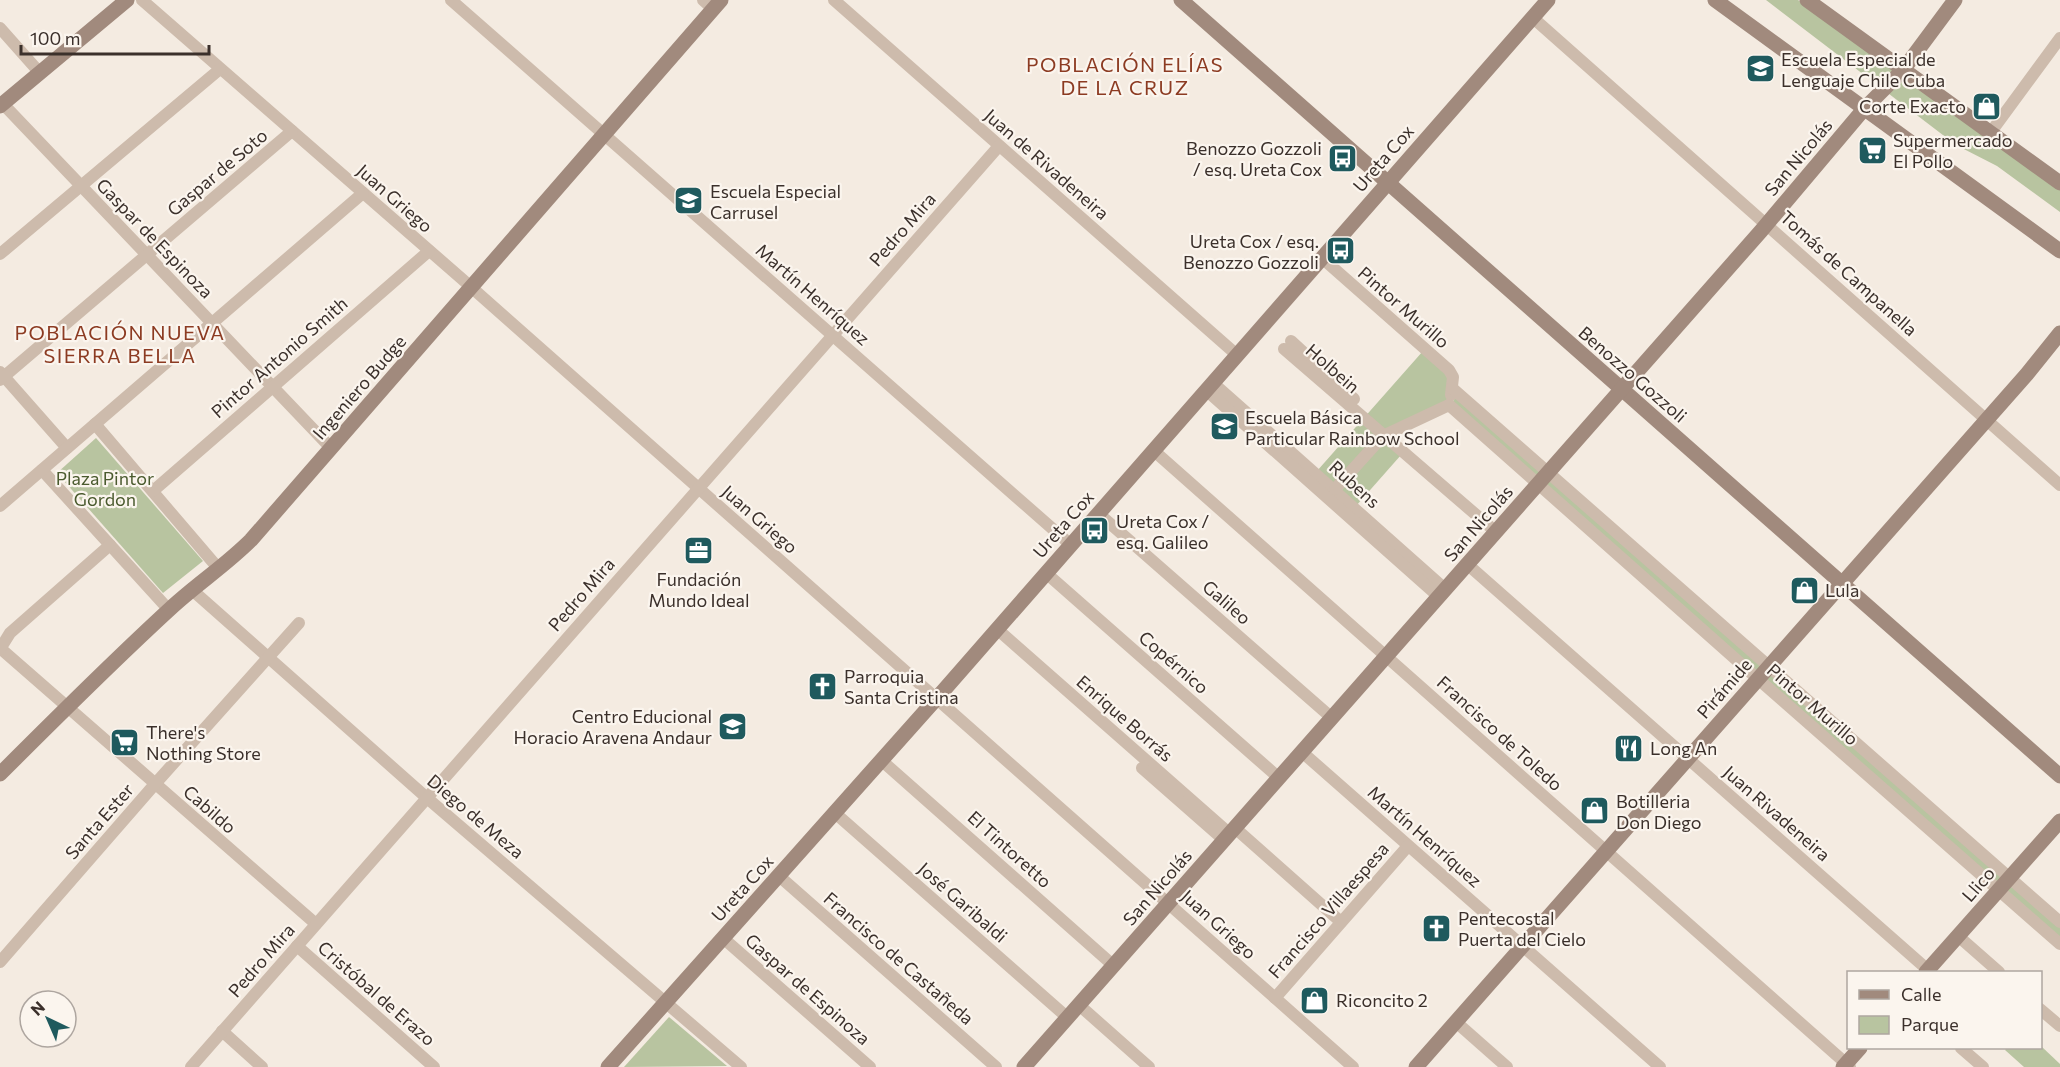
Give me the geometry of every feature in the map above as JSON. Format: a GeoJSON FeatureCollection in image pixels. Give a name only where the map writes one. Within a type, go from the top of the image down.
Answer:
{"type":"FeatureCollection","features":[{"type":"Feature","properties":{"kind":"street"},"geometry":{"type":"LineString","coordinates":[[1,105],[127,0]]}},
{"type":"Feature","properties":{"kind":"street","name":"Juan Griego"},"geometry":{"type":"LineString","coordinates":[[142,0],[699,488],[1353,1067]]}},
{"type":"Feature","properties":{"kind":"street","name":"Martín Henríquez"},"geometry":{"type":"LineString","coordinates":[[451,0],[1071,545]]}},
{"type":"Feature","properties":{"kind":"street","name":"Juan de Rivadeneira"},"geometry":{"type":"LineString","coordinates":[[834,0],[1237,355]]}},
{"type":"Feature","properties":{"kind":"street","name":"Benozzo Gozzoli"},"geometry":{"type":"LineString","coordinates":[[1181,0],[2060,776]]}},
{"type":"Feature","properties":{"kind":"street"},"geometry":{"type":"LineString","coordinates":[[1715,0],[2060,251]]}},
{"type":"Feature","properties":{"kind":"street"},"geometry":{"type":"LineString","coordinates":[[1807,0],[2060,183]]}},
{"type":"Feature","properties":{"kind":"street","name":"San Nicolás"},"geometry":{"type":"LineString","coordinates":[[1024,1067],[1767,224],[1864,109],[1903,70],[1955,0]]}},
{"type":"Feature","properties":{"kind":"street","name":"Ureta Cox"},"geometry":{"type":"LineString","coordinates":[[609,1067],[937,698],[1546,1]]}},
{"type":"Feature","properties":{"kind":"street","name":"Ingeniero Budge"},"geometry":{"type":"LineString","coordinates":[[0,774],[191,589],[250,540],[604,135],[712,3]]}},
{"type":"Feature","properties":{"kind":"street","name":"Tomás de Campanella"},"geometry":{"type":"LineString","coordinates":[[1532,17],[2060,485]]}},
{"type":"Feature","properties":{"kind":"street"},"geometry":{"type":"LineString","coordinates":[[0,28],[40,73]]}},
{"type":"Feature","properties":{"kind":"street"},"geometry":{"type":"LineString","coordinates":[[1991,132],[2060,38]]}},
{"type":"Feature","properties":{"kind":"street"},"geometry":{"type":"LineString","coordinates":[[0,255],[220,69]]}},
{"type":"Feature","properties":{"kind":"street","name":"Gaspar de Espinoza"},"geometry":{"type":"LineString","coordinates":[[1,105],[331,448]]}},
{"type":"Feature","properties":{"kind":"street","name":"Gaspar de Soto"},"geometry":{"type":"LineString","coordinates":[[1,376],[292,131]]}},
{"type":"Feature","properties":{"kind":"street","name":"Pedro Mira"},"geometry":{"type":"LineString","coordinates":[[190,1067],[999,146]]}},
{"type":"Feature","properties":{"kind":"street"},"geometry":{"type":"LineString","coordinates":[[0,506],[363,193]]}},
{"type":"Feature","properties":{"kind":"street","name":"Pintor Antonio Smith"},"geometry":{"type":"LineString","coordinates":[[153,491],[429,251]]}},
{"type":"Feature","properties":{"kind":"street","name":"Pintor Murillo"},"geometry":{"type":"LineString","coordinates":[[1322,258],[1449,370],[1453,377],[1452,388],[1543,478],[1758,679],[2060,944]]}},
{"type":"Feature","properties":{"kind":"street","name":"Pirámide"},"geometry":{"type":"LineString","coordinates":[[1416,1067],[2027,374],[2060,333]]}},
{"type":"Feature","properties":{"kind":"street","name":"Holbein"},"geometry":{"type":"LineString","coordinates":[[1287,345],[1496,532]]}},
{"type":"Feature","properties":{"kind":"street"},"geometry":{"type":"LineString","coordinates":[[1,376],[67,448]]}},
{"type":"Feature","properties":{"kind":"street","name":"Rubens"},"geometry":{"type":"LineString","coordinates":[[1209,387],[1335,489],[1442,593]]}},
{"type":"Feature","properties":{"kind":"street","name":"Rubens"},"geometry":{"type":"LineString","coordinates":[[1209,387],[1442,593]]}},
{"type":"Feature","properties":{"kind":"street"},"geometry":{"type":"LineString","coordinates":[[1335,489],[1386,434],[1449,405],[1452,388]]}},
{"type":"Feature","properties":{"kind":"street","name":"Pintor Murillo"},"geometry":{"type":"LineString","coordinates":[[1449,405],[1543,478],[1769,666],[2060,922]]}},
{"type":"Feature","properties":{"kind":"street"},"geometry":{"type":"LineString","coordinates":[[95,424],[218,568]]}},
{"type":"Feature","properties":{"kind":"street","name":"Francisco de Toledo"},"geometry":{"type":"LineString","coordinates":[[1154,450],[1846,1066]]}},
{"type":"Feature","properties":{"kind":"street"},"geometry":{"type":"LineString","coordinates":[[42,470],[169,610]]}},
{"type":"Feature","properties":{"kind":"street","name":"Galileo"},"geometry":{"type":"LineString","coordinates":[[1098,513],[1332,718]]}},
{"type":"Feature","properties":{"kind":"street"},"geometry":{"type":"LineString","coordinates":[[0,649],[10,633],[110,545]]}},
{"type":"Feature","properties":{"kind":"street","name":"Juan Rivadeneira"},"geometry":{"type":"LineString","coordinates":[[1467,564],[1927,971]]}},
{"type":"Feature","properties":{"kind":"street","name":"Copérnico"},"geometry":{"type":"LineString","coordinates":[[1046,573],[1279,778]]}},
{"type":"Feature","properties":{"kind":"street","name":"Diego de Meza"},"geometry":{"type":"LineString","coordinates":[[191,589],[427,798],[667,1002],[737,1066]]}},
{"type":"Feature","properties":{"kind":"street","name":"Santa Ester"},"geometry":{"type":"LineString","coordinates":[[0,962],[154,784],[298,623]]}},
{"type":"Feature","properties":{"kind":"street","name":"Enrique Borrás"},"geometry":{"type":"LineString","coordinates":[[994,632],[1229,834],[1341,922]]}},
{"type":"Feature","properties":{"kind":"street","name":"Cabildo"},"geometry":{"type":"LineString","coordinates":[[0,649],[316,924]]}},
{"type":"Feature","properties":{"kind":"street","name":"Martín Henríquez"},"geometry":{"type":"LineString","coordinates":[[1302,752],[1660,1067]]}},
{"type":"Feature","properties":{"kind":"street","name":"El Tintoretto"},"geometry":{"type":"LineString","coordinates":[[884,757],[1116,963]]}},
{"type":"Feature","properties":{"kind":"street","name":"José Garibaldi"},"geometry":{"type":"LineString","coordinates":[[835,813],[1068,1018]]}},
{"type":"Feature","properties":{"kind":"street","name":"Llico"},"geometry":{"type":"LineString","coordinates":[[1927,971],[2060,821]]}},
{"type":"Feature","properties":{"kind":"street","name":"Francisco Villaespesa"},"geometry":{"type":"LineString","coordinates":[[1275,998],[1408,846]]}},
{"type":"Feature","properties":{"kind":"street","name":"Francisco de Castañeda"},"geometry":{"type":"LineString","coordinates":[[778,876],[996,1067]]}},
{"type":"Feature","properties":{"kind":"street"},"geometry":{"type":"LineString","coordinates":[[1958,936],[1998,971]]}},
{"type":"Feature","properties":{"kind":"street","name":"Gaspar de Espinoza"},"geometry":{"type":"LineString","coordinates":[[723,938],[870,1067]]}},
{"type":"Feature","properties":{"kind":"street","name":"Cristóbal de Erazo"},"geometry":{"type":"LineString","coordinates":[[297,946],[434,1067]]}},
{"type":"Feature","properties":{"kind":"street"},"geometry":{"type":"LineString","coordinates":[[1079,1005],[1149,1067]]}},
{"type":"Feature","properties":{"kind":"street"},"geometry":{"type":"LineString","coordinates":[[2042,1011],[2060,1026]]}},
{"type":"Feature","properties":{"kind":"street"},"geometry":{"type":"LineString","coordinates":[[1456,1022],[1507,1067]]}},
{"type":"Feature","properties":{"kind":"street"},"geometry":{"type":"LineString","coordinates":[[222,1031],[262,1067]]}},
{"type":"Feature","properties":{"kind":"street"},"geometry":{"type":"LineString","coordinates":[[1846,1066],[1859,1049]]}},
{"type":"Feature","properties":{"kind":"street"},"geometry":{"type":"LineString","coordinates":[[1963,1049],[1983,1067]]}},
{"type":"Feature","properties":{"kind":"green space"},"geometry":{"type":"Polygon","coordinates":[[[1766,0],[1798,0],[2060,190],[2060,212],[1997,166],[1956,145],[1766,0]]]}},
{"type":"Feature","properties":{"kind":"green space"},"geometry":{"type":"Polygon","coordinates":[[[1423,351],[1448,376],[1447,405],[1384,430],[1335,486],[1317,471],[1423,351]]]}},
{"type":"Feature","properties":{"kind":"green space"},"geometry":{"type":"Polygon","coordinates":[[[1457,398],[2060,926],[2060,940],[1452,404],[1457,398]]]}},
{"type":"Feature","properties":{"kind":"green space","name":"Plaza Pintor Gordon"},"geometry":{"type":"Polygon","coordinates":[[[96,438],[203,561],[163,593],[57,473],[96,438]]]}},
{"type":"Feature","properties":{"kind":"green space"},"geometry":{"type":"Polygon","coordinates":[[[1385,441],[1401,455],[1356,506],[1340,492],[1385,441]]]}},
{"type":"Feature","properties":{"kind":"green space"},"geometry":{"type":"Polygon","coordinates":[[[669,1017],[727,1066],[624,1067],[669,1017]]]}},
{"type":"Feature","properties":{"kind":"green space"},"geometry":{"type":"Polygon","coordinates":[[[2042,1047],[2060,1064],[2060,1067],[2024,1067],[2005,1050],[2042,1049],[2042,1047]]]}},
{"type":"Feature","properties":{"kind":"place","name":"Escuela Especial de Lenguaje Chile Cuba"},"geometry":{"type":"Point","coordinates":[1760,69]}},
{"type":"Feature","properties":{"kind":"place","name":"Corte Exacto"},"geometry":{"type":"Point","coordinates":[1987,106]}},
{"type":"Feature","properties":{"kind":"place","name":"Supermercado El Pollo"},"geometry":{"type":"Point","coordinates":[1872,150]}},
{"type":"Feature","properties":{"kind":"place","name":"Benozzo Gozzoli / esq. Ureta Cox"},"geometry":{"type":"Point","coordinates":[1343,158]}},
{"type":"Feature","properties":{"kind":"place","name":"Escuela Especial Carrusel"},"geometry":{"type":"Point","coordinates":[689,201]}},
{"type":"Feature","properties":{"kind":"place","name":"Ureta Cox / esq. Benozzo Gozzoli"},"geometry":{"type":"Point","coordinates":[1340,251]}},
{"type":"Feature","properties":{"kind":"place","name":"Escuela Básica Particular Rainbow School"},"geometry":{"type":"Point","coordinates":[1224,427]}},
{"type":"Feature","properties":{"kind":"place","name":"Ureta Cox / esq. Galileo"},"geometry":{"type":"Point","coordinates":[1095,531]}},
{"type":"Feature","properties":{"kind":"place","name":"Fundación Mundo Ideal"},"geometry":{"type":"Point","coordinates":[699,550]}},
{"type":"Feature","properties":{"kind":"place","name":"Lula"},"geometry":{"type":"Point","coordinates":[1804,590]}},
{"type":"Feature","properties":{"kind":"place","name":"Parroquia Santa Cristina"},"geometry":{"type":"Point","coordinates":[823,686]}},
{"type":"Feature","properties":{"kind":"place","name":"Centro Educional Horacio Aravena Andaur"},"geometry":{"type":"Point","coordinates":[733,726]}},
{"type":"Feature","properties":{"kind":"place","name":"There's Nothing Store"},"geometry":{"type":"Point","coordinates":[125,742]}},
{"type":"Feature","properties":{"kind":"place","name":"Long An"},"geometry":{"type":"Point","coordinates":[1629,748]}},
{"type":"Feature","properties":{"kind":"place","name":"Botilleria Don Diego"},"geometry":{"type":"Point","coordinates":[1595,811]}},
{"type":"Feature","properties":{"kind":"place","name":"Pentecostal Puerta del Cielo"},"geometry":{"type":"Point","coordinates":[1437,928]}},
{"type":"Feature","properties":{"kind":"place","name":"Riconcito 2"},"geometry":{"type":"Point","coordinates":[1315,1000]}},
{"type":"Feature","properties":{"kind":"district","name":"POBLACIÓN ELÍAS DE LA CRUZ"},"geometry":{"type":"Point","coordinates":[1125,76]}},
{"type":"Feature","properties":{"kind":"district","name":"POBLACIÓN NUEVA SIERRA BELLA"},"geometry":{"type":"Point","coordinates":[120,344]}}]}
